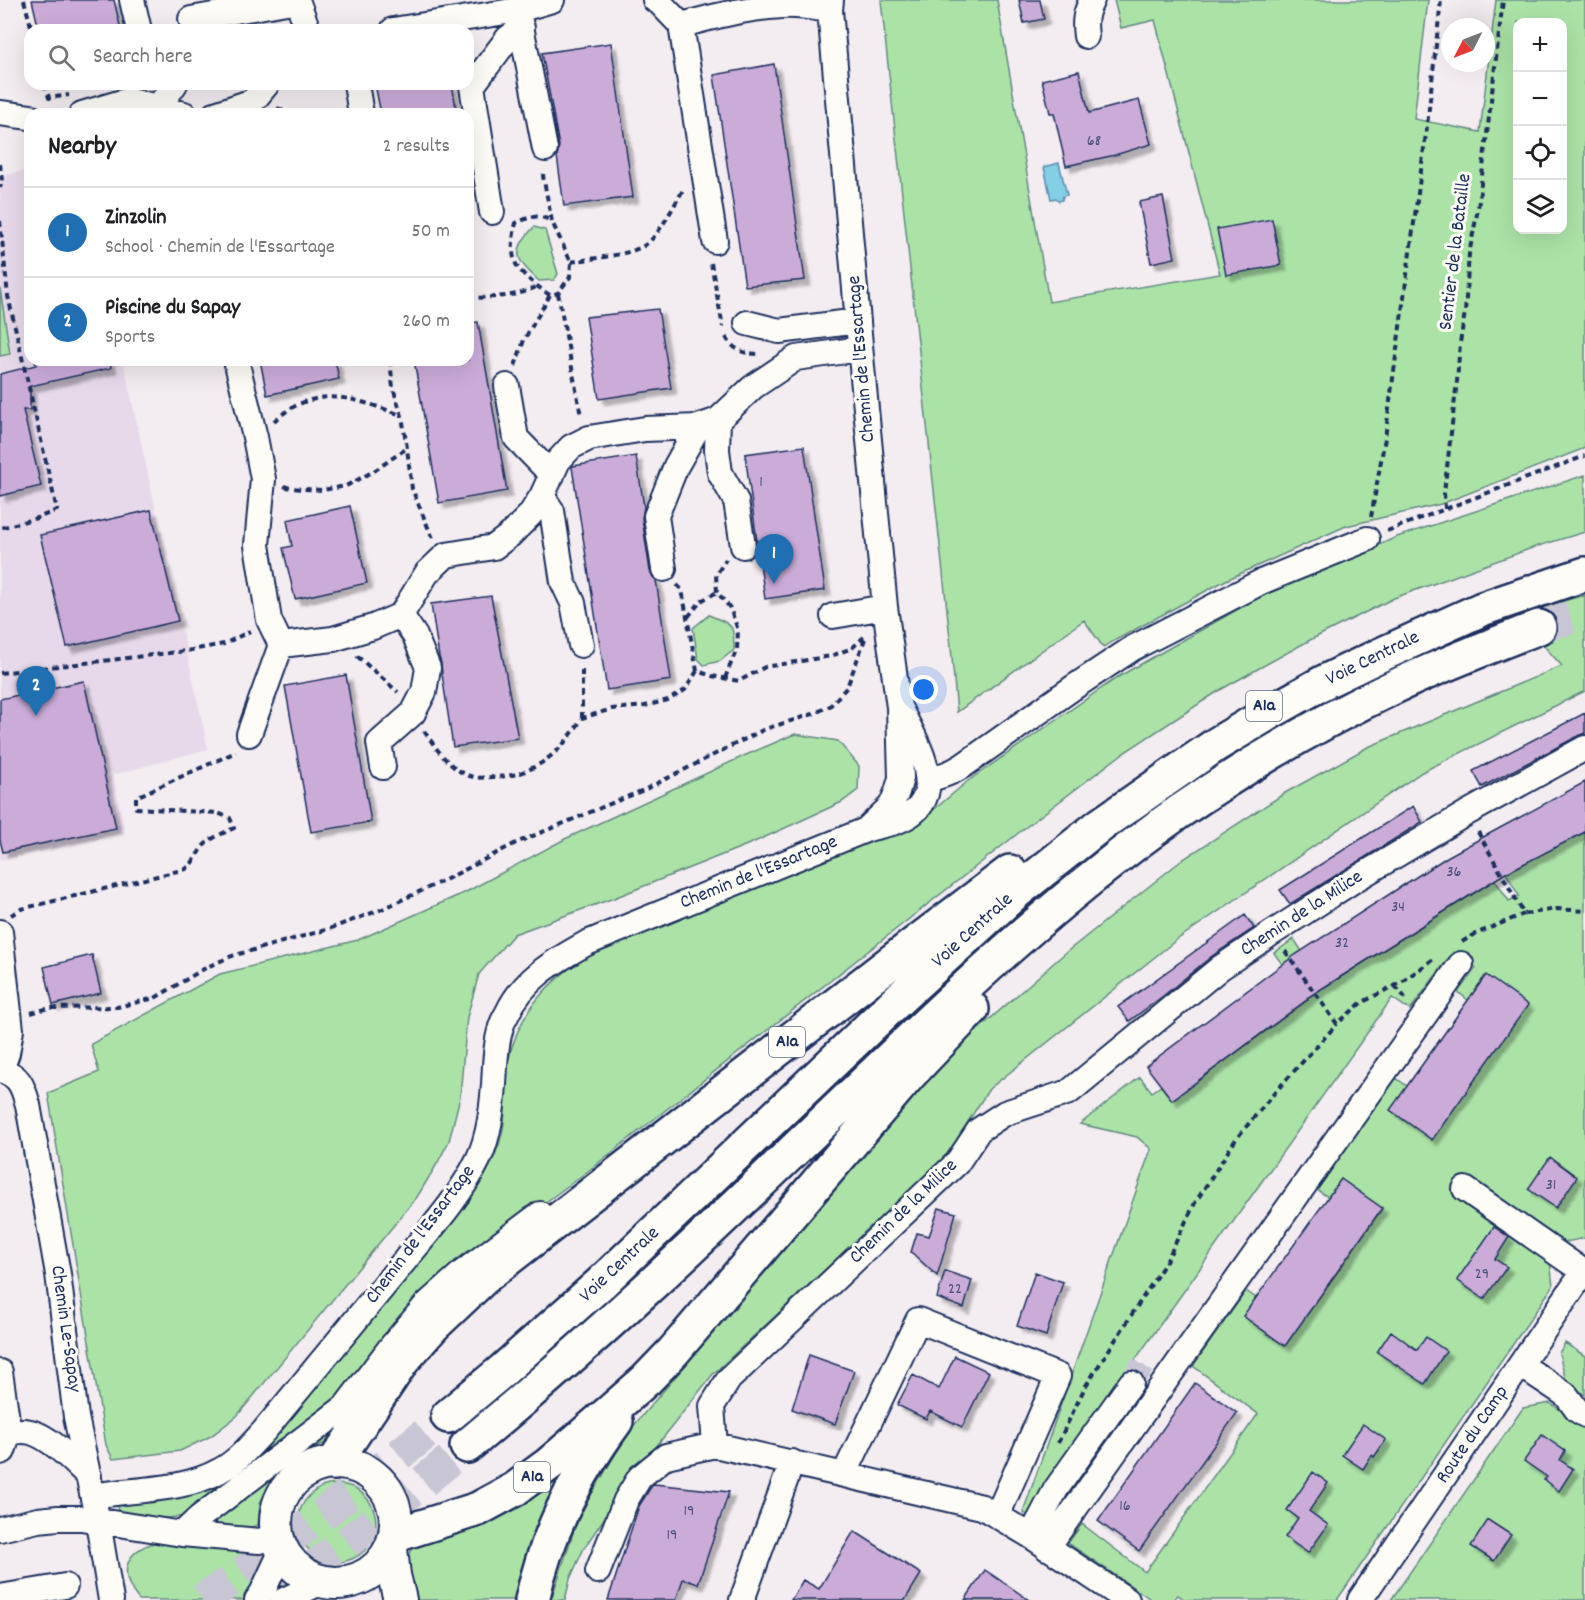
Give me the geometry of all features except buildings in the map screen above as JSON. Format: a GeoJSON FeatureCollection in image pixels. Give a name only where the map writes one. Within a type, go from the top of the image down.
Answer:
{"type":"FeatureCollection","features":[{"type":"Feature","properties":{"kind":"highway","name":"Voie Centrale"},"geometry":{"type":"LineString","coordinates":[[448,1416],[601,1283],[900,998],[1015,893],[1062,854],[1217,744],[1342,673],[1451,622],[1509,599],[1585,574]]}},
{"type":"Feature","properties":{"kind":"highway","name":"A1a"},"geometry":{"type":"LineString","coordinates":[[334,1463],[394,1373],[433,1326],[487,1275],[913,945],[1089,812],[1245,716],[1327,674],[1451,622]]}},
{"type":"Feature","properties":{"kind":"highway","name":"Voie Centrale"},"geometry":{"type":"LineString","coordinates":[[467,1446],[621,1314],[930,1020],[1030,929],[1124,852],[1175,815],[1288,743],[1392,688],[1445,664],[1539,627]]}},
{"type":"Feature","properties":{"kind":"highway","name":"A1a"},"geometry":{"type":"LineString","coordinates":[[394,1542],[478,1509],[515,1489],[556,1458],[646,1380],[673,1352],[910,1074],[998,983],[1079,907],[1228,780]]}},
{"type":"Feature","properties":{"kind":"highway","name":"A1a"},"geometry":{"type":"LineString","coordinates":[[532,1600],[549,1544],[575,1486],[610,1429],[646,1380]]}},
{"type":"Feature","properties":{"kind":"main road"},"geometry":{"type":"LineString","coordinates":[[394,1542],[384,1561],[370,1574],[337,1589],[303,1574],[288,1560],[280,1543],[277,1523],[279,1501],[290,1484],[300,1475],[325,1464],[345,1463],[374,1476],[388,1492],[397,1521],[394,1542],[394,1575],[400,1600]]}},
{"type":"Feature","properties":{"kind":"street"},"geometry":{"type":"LineString","coordinates":[[132,0],[138,24]]}},
{"type":"Feature","properties":{"kind":"street"},"geometry":{"type":"LineString","coordinates":[[191,16],[297,0],[306,24]]}},
{"type":"Feature","properties":{"kind":"street"},"geometry":{"type":"LineString","coordinates":[[437,24],[518,13],[552,0]]}},
{"type":"Feature","properties":{"kind":"street"},"geometry":{"type":"LineString","coordinates":[[657,0],[681,25],[715,241]]}},
{"type":"Feature","properties":{"kind":"street"},"geometry":{"type":"LineString","coordinates":[[1086,36],[1084,22],[1086,11],[1092,0]]}},
{"type":"Feature","properties":{"kind":"street"},"geometry":{"type":"LineString","coordinates":[[681,25],[765,7],[828,3]]}},
{"type":"Feature","properties":{"kind":"street","name":"Chemin de l'Essartage"},"geometry":{"type":"LineString","coordinates":[[828,3],[860,349],[887,616],[899,707],[901,778],[891,806],[868,829]]}},
{"type":"Feature","properties":{"kind":"street"},"geometry":{"type":"LineString","coordinates":[[518,13],[545,149]]}},
{"type":"Feature","properties":{"kind":"street"},"geometry":{"type":"LineString","coordinates":[[474,83],[508,38],[518,13]]}},
{"type":"Feature","properties":{"kind":"street"},"geometry":{"type":"LineString","coordinates":[[154,90],[158,107]]}},
{"type":"Feature","properties":{"kind":"street"},"geometry":{"type":"LineString","coordinates":[[158,107],[170,90]]}},
{"type":"Feature","properties":{"kind":"street"},"geometry":{"type":"LineString","coordinates":[[233,108],[253,101],[262,90]]}},
{"type":"Feature","properties":{"kind":"street"},"geometry":{"type":"LineString","coordinates":[[357,90],[360,108]]}},
{"type":"Feature","properties":{"kind":"street"},"geometry":{"type":"LineString","coordinates":[[473,90],[492,212]]}},
{"type":"Feature","properties":{"kind":"street"},"geometry":{"type":"LineString","coordinates":[[75,105],[129,99],[162,108]]}},
{"type":"Feature","properties":{"kind":"street"},"geometry":{"type":"LineString","coordinates":[[0,113],[24,116]]}},
{"type":"Feature","properties":{"kind":"street"},"geometry":{"type":"LineString","coordinates":[[747,323],[779,332],[858,321]]}},
{"type":"Feature","properties":{"kind":"street"},"geometry":{"type":"LineString","coordinates":[[664,569],[656,516],[676,466],[708,423],[753,387],[796,358],[860,349]]}},
{"type":"Feature","properties":{"kind":"street"},"geometry":{"type":"LineString","coordinates":[[237,366],[263,479],[257,545],[269,620],[281,645],[249,734]]}},
{"type":"Feature","properties":{"kind":"street"},"geometry":{"type":"LineString","coordinates":[[507,386],[516,438],[547,485],[563,582],[573,603],[581,645]]}},
{"type":"Feature","properties":{"kind":"street"},"geometry":{"type":"LineString","coordinates":[[281,645],[333,639],[373,627],[401,615],[427,573],[446,555],[494,548],[510,535],[530,515],[558,461],[572,447],[589,438],[645,429],[708,423]]}},
{"type":"Feature","properties":{"kind":"street"},"geometry":{"type":"LineString","coordinates":[[708,423],[717,450],[720,473],[736,501],[743,546]]}},
{"type":"Feature","properties":{"kind":"street"},"geometry":{"type":"LineString","coordinates":[[928,779],[938,778],[964,765],[1133,648],[1261,582],[1367,538]]}},
{"type":"Feature","properties":{"kind":"street"},"geometry":{"type":"LineString","coordinates":[[382,767],[379,743],[413,713],[424,692],[428,668],[416,636],[401,615]]}},
{"type":"Feature","properties":{"kind":"street"},"geometry":{"type":"LineString","coordinates":[[833,616],[887,616]]}},
{"type":"Feature","properties":{"kind":"street","name":"Chemin de l'Essartage"},"geometry":{"type":"LineString","coordinates":[[91,1486],[190,1484],[220,1471],[241,1455],[264,1431],[465,1183],[478,1160],[486,1137],[492,1107],[500,1029],[522,988],[535,975],[551,963],[587,943],[868,829],[896,821],[911,814],[921,805],[927,793],[926,766],[899,707]]}},
{"type":"Feature","properties":{"kind":"street","name":"Chemin de la Milice"},"geometry":{"type":"LineString","coordinates":[[715,1445],[712,1406],[729,1379],[950,1171],[979,1130],[1005,1113],[1069,1092],[1220,968],[1272,933],[1356,879],[1467,813],[1585,748]]}},
{"type":"Feature","properties":{"kind":"street","name":"Chemin Le-Sapay"},"geometry":{"type":"LineString","coordinates":[[5,924],[10,1030],[8,1053],[1,1070],[13,1074],[23,1088],[28,1105],[58,1274],[76,1417],[113,1597]]}},
{"type":"Feature","properties":{"kind":"street"},"geometry":{"type":"LineString","coordinates":[[1039,1542],[1452,955]]}},
{"type":"Feature","properties":{"kind":"street"},"geometry":{"type":"LineString","coordinates":[[182,1534],[200,1517],[345,1407],[410,1323],[454,1279],[541,1214],[631,1164]]}},
{"type":"Feature","properties":{"kind":"street"},"geometry":{"type":"LineString","coordinates":[[1465,1189],[1584,1271]]}},
{"type":"Feature","properties":{"kind":"street","name":"Route du Camp"},"geometry":{"type":"LineString","coordinates":[[1360,1600],[1584,1271]]}},
{"type":"Feature","properties":{"kind":"street"},"geometry":{"type":"LineString","coordinates":[[844,1475],[918,1320],[1058,1377],[997,1516]]}},
{"type":"Feature","properties":{"kind":"street"},"geometry":{"type":"LineString","coordinates":[[1521,1365],[1566,1395],[1577,1410],[1585,1415]]}},
{"type":"Feature","properties":{"kind":"street"},"geometry":{"type":"LineString","coordinates":[[0,1372],[4,1426],[40,1436],[55,1446],[91,1486]]}},
{"type":"Feature","properties":{"kind":"street"},"geometry":{"type":"LineString","coordinates":[[1039,1542],[1056,1489],[1131,1383]]}},
{"type":"Feature","properties":{"kind":"street"},"geometry":{"type":"LineString","coordinates":[[598,1571],[626,1500],[640,1477],[666,1456],[715,1445],[982,1508],[1039,1542],[1127,1600]]}},
{"type":"Feature","properties":{"kind":"street"},"geometry":{"type":"LineString","coordinates":[[742,1600],[792,1462]]}},
{"type":"Feature","properties":{"kind":"street"},"geometry":{"type":"LineString","coordinates":[[0,1529],[38,1520],[81,1518],[182,1534],[280,1543],[262,1593],[257,1600]]}},
{"type":"Feature","properties":{"kind":"street"},"geometry":{"type":"LineString","coordinates":[[0,1597],[64,1586]]}},
{"type":"Feature","properties":{"kind":"street"},"geometry":{"type":"LineString","coordinates":[[284,1600],[337,1589]]}},
{"type":"Feature","properties":{"kind":"path"},"geometry":{"type":"LineString","coordinates":[[24,0],[30,24]]}},
{"type":"Feature","properties":{"kind":"path"},"geometry":{"type":"LineString","coordinates":[[1367,538],[1385,438],[1442,0]]}},
{"type":"Feature","properties":{"kind":"path","name":"Sentier de la Bataille"},"geometry":{"type":"LineString","coordinates":[[1445,509],[1444,493],[1465,312],[1469,254],[1478,209],[1503,0]]}},
{"type":"Feature","properties":{"kind":"path"},"geometry":{"type":"LineString","coordinates":[[47,90],[49,98],[75,105]]}},
{"type":"Feature","properties":{"kind":"path"},"geometry":{"type":"LineString","coordinates":[[507,386],[524,340],[550,296],[558,293],[570,278],[571,262],[552,222],[543,176],[545,149]]}},
{"type":"Feature","properties":{"kind":"path"},"geometry":{"type":"LineString","coordinates":[[0,164],[2,181],[0,188]]}},
{"type":"Feature","properties":{"kind":"path"},"geometry":{"type":"LineString","coordinates":[[571,262],[631,252],[646,244],[660,228],[686,187],[704,177]]}},
{"type":"Feature","properties":{"kind":"path"},"geometry":{"type":"LineString","coordinates":[[550,296],[536,287],[516,263],[513,238],[516,224],[530,217],[542,216],[552,222]]}},
{"type":"Feature","properties":{"kind":"path"},"geometry":{"type":"LineString","coordinates":[[0,221],[8,296],[24,366]]}},
{"type":"Feature","properties":{"kind":"path"},"geometry":{"type":"LineString","coordinates":[[474,298],[508,297],[536,287]]}},
{"type":"Feature","properties":{"kind":"path"},"geometry":{"type":"LineString","coordinates":[[558,293],[579,410],[589,438]]}},
{"type":"Feature","properties":{"kind":"path"},"geometry":{"type":"LineString","coordinates":[[0,528],[57,510],[24,366]]}},
{"type":"Feature","properties":{"kind":"path"},"geometry":{"type":"LineString","coordinates":[[391,366],[393,388],[402,416],[412,489],[430,532],[446,555]]}},
{"type":"Feature","properties":{"kind":"path"},"geometry":{"type":"LineString","coordinates":[[255,437],[286,410],[307,400],[334,396],[361,400],[402,416]]}},
{"type":"Feature","properties":{"kind":"path"},"geometry":{"type":"LineString","coordinates":[[263,479],[290,488],[322,490],[346,486],[374,471],[407,448]]}},
{"type":"Feature","properties":{"kind":"path"},"geometry":{"type":"LineString","coordinates":[[1367,538],[1585,456]]}},
{"type":"Feature","properties":{"kind":"path"},"geometry":{"type":"LineString","coordinates":[[725,678],[738,650],[738,630],[730,608],[717,592],[716,575],[728,556],[743,546]]}},
{"type":"Feature","properties":{"kind":"path"},"geometry":{"type":"LineString","coordinates":[[582,718],[612,709],[645,706],[668,700],[685,690],[697,671],[682,590],[664,569]]}},
{"type":"Feature","properties":{"kind":"path"},"geometry":{"type":"LineString","coordinates":[[687,618],[701,601],[717,592]]}},
{"type":"Feature","properties":{"kind":"path"},"geometry":{"type":"LineString","coordinates":[[697,671],[739,681],[765,667],[831,656],[852,648],[887,616]]}},
{"type":"Feature","properties":{"kind":"path"},"geometry":{"type":"LineString","coordinates":[[0,673],[186,651],[224,644],[269,620]]}},
{"type":"Feature","properties":{"kind":"path"},"geometry":{"type":"LineString","coordinates":[[10,1018],[49,1008],[117,1007],[155,998],[207,967],[232,956],[329,929],[380,910],[447,879],[516,843],[646,789],[765,729],[813,714],[830,706],[847,687],[866,636]]}},
{"type":"Feature","properties":{"kind":"path"},"geometry":{"type":"LineString","coordinates":[[333,639],[362,659],[397,690],[439,752],[452,766],[472,777],[502,777],[530,770],[553,755],[572,736],[582,718],[581,645]]}},
{"type":"Feature","properties":{"kind":"path"},"geometry":{"type":"LineString","coordinates":[[5,924],[21,909],[186,868],[195,861],[200,850],[210,839],[234,828],[230,818],[218,813],[136,808],[136,797],[238,751],[246,745],[249,734]]}},
{"type":"Feature","properties":{"kind":"path"},"geometry":{"type":"LineString","coordinates":[[1467,813],[1524,914]]}},
{"type":"Feature","properties":{"kind":"path"},"geometry":{"type":"LineString","coordinates":[[1055,1450],[1085,1387],[1167,1260],[1195,1203],[1236,1139],[1337,1024],[1361,1003],[1452,955],[1473,935],[1524,914],[1557,909],[1585,911]]}},
{"type":"Feature","properties":{"kind":"path"},"geometry":{"type":"LineString","coordinates":[[1272,933],[1337,1024]]}},
{"type":"Feature","properties":{"kind":"shaded area"},"geometry":{"type":"Polygon","coordinates":[[[24,171],[24,366],[124,366],[208,749],[113,775],[125,833],[0,860],[0,356],[9,354],[0,288],[0,177],[24,171]]]}},
{"type":"Feature","properties":{"kind":"green space"},"geometry":{"type":"Polygon","coordinates":[[[881,0],[997,0],[1049,302],[1220,274],[1155,20],[1121,28],[1114,0],[1428,0],[1414,119],[1480,132],[1487,72],[1495,72],[1494,18],[1496,0],[1585,0],[1585,448],[1441,504],[1346,526],[1226,580],[1103,647],[1084,620],[957,712],[881,0]]]}},
{"type":"Feature","properties":{"kind":"green space"},"geometry":{"type":"Polygon","coordinates":[[[534,227],[545,230],[558,274],[554,280],[539,281],[521,261],[519,249],[534,227]]]}},
{"type":"Feature","properties":{"kind":"green space"},"geometry":{"type":"Polygon","coordinates":[[[0,288],[10,354],[0,356],[0,288]]]}},
{"type":"Feature","properties":{"kind":"green space"},"geometry":{"type":"Polygon","coordinates":[[[1585,475],[1585,532],[1535,547],[1394,598],[1310,640],[1220,690],[1122,754],[588,1171],[447,1275],[338,1401],[189,1515],[163,1518],[118,1513],[117,1504],[195,1494],[218,1486],[253,1462],[474,1193],[491,1165],[499,1145],[504,1123],[508,1062],[520,1027],[538,998],[577,963],[593,953],[910,823],[919,822],[968,781],[1118,677],[1256,599],[1397,537],[1585,475]]]}},
{"type":"Feature","properties":{"kind":"green space"},"geometry":{"type":"Polygon","coordinates":[[[1585,595],[1585,691],[1422,772],[1175,941],[989,1089],[944,1159],[713,1374],[630,1480],[584,1548],[570,1579],[565,1600],[551,1600],[579,1515],[630,1430],[949,1055],[1064,954],[1182,860],[1285,793],[1368,747],[1562,666],[1543,645],[1553,641],[1542,607],[1585,595]]]}},
{"type":"Feature","properties":{"kind":"green space"},"geometry":{"type":"Polygon","coordinates":[[[709,615],[731,626],[734,650],[720,661],[704,665],[698,659],[693,628],[709,615]]]}},
{"type":"Feature","properties":{"kind":"green space"},"geometry":{"type":"Polygon","coordinates":[[[795,734],[838,741],[859,766],[858,790],[842,802],[752,843],[614,898],[514,934],[479,974],[467,1017],[460,1097],[449,1141],[417,1197],[237,1416],[211,1436],[180,1451],[113,1459],[106,1445],[48,1093],[99,1072],[91,1044],[220,974],[358,940],[466,892],[565,839],[795,734]]]}},
{"type":"Feature","properties":{"kind":"green space"},"geometry":{"type":"Polygon","coordinates":[[[1585,832],[1585,1238],[1561,1243],[1550,1261],[1553,1286],[1337,1600],[1185,1600],[1178,1595],[1173,1600],[1152,1600],[1068,1543],[1082,1524],[1145,1572],[1258,1414],[1193,1366],[1246,1291],[1256,1298],[1244,1316],[1285,1346],[1382,1209],[1341,1179],[1328,1197],[1317,1190],[1396,1078],[1407,1086],[1486,975],[1468,1000],[1458,992],[1476,968],[1453,952],[1410,1010],[1392,998],[1130,1367],[1143,1377],[1116,1384],[1029,1517],[1023,1512],[1151,1149],[1137,1137],[1080,1124],[1140,1077],[1152,1092],[1161,1086],[1172,1100],[1308,1000],[1274,953],[1294,939],[1325,987],[1495,880],[1509,901],[1519,896],[1506,873],[1585,832]]]}},
{"type":"Feature","properties":{"kind":"green space"},"geometry":{"type":"Polygon","coordinates":[[[1565,1343],[1585,1356],[1585,1395],[1566,1381],[1559,1353],[1565,1343]]]}},
{"type":"Feature","properties":{"kind":"green space"},"geometry":{"type":"Polygon","coordinates":[[[1550,1403],[1585,1427],[1585,1600],[1391,1600],[1523,1408],[1550,1403]]]}},
{"type":"Feature","properties":{"kind":"green space"},"geometry":{"type":"Polygon","coordinates":[[[345,1416],[336,1435],[303,1453],[274,1475],[260,1503],[258,1525],[230,1530],[214,1522],[214,1515],[345,1416]]]}},
{"type":"Feature","properties":{"kind":"green space"},"geometry":{"type":"Polygon","coordinates":[[[557,1472],[566,1479],[522,1600],[411,1600],[404,1565],[414,1546],[557,1472]]]}},
{"type":"Feature","properties":{"kind":"green space"},"geometry":{"type":"Polygon","coordinates":[[[337,1484],[352,1487],[365,1495],[373,1508],[376,1523],[373,1538],[365,1551],[352,1559],[337,1562],[322,1559],[309,1551],[301,1538],[298,1523],[301,1508],[309,1495],[322,1487],[337,1484]]]}},
{"type":"Feature","properties":{"kind":"green space"},"geometry":{"type":"Polygon","coordinates":[[[163,1541],[259,1555],[264,1560],[254,1592],[245,1600],[139,1600],[128,1579],[128,1562],[141,1549],[163,1541]]]}},
{"type":"Feature","properties":{"kind":"water"},"geometry":{"type":"Polygon","coordinates":[[[1059,163],[1067,195],[1059,201],[1056,198],[1051,199],[1044,167],[1059,163]]]}},
{"type":"Feature","properties":{"kind":"tunnel"},"geometry":{"type":"LineString","coordinates":[[1539,627],[1585,613]]}},
{"type":"Feature","properties":{"kind":"tunnel"},"geometry":{"type":"LineString","coordinates":[[1131,1383],[1143,1365]]}},
{"type":"Feature","properties":{"kind":"tunnel"},"geometry":{"type":"LineString","coordinates":[[202,1600],[297,1534],[448,1416]]}},
{"type":"Feature","properties":{"kind":"tunnel"},"geometry":{"type":"LineString","coordinates":[[268,1600],[361,1532],[467,1446]]}},
{"type":"Feature","properties":{"kind":"place","name":"Zinzolin"},"geometry":{"type":"Point","coordinates":[774,584]}},
{"type":"Feature","properties":{"kind":"place","name":"Piscine du Sapay"},"geometry":{"type":"Point","coordinates":[36,716]}}]}
